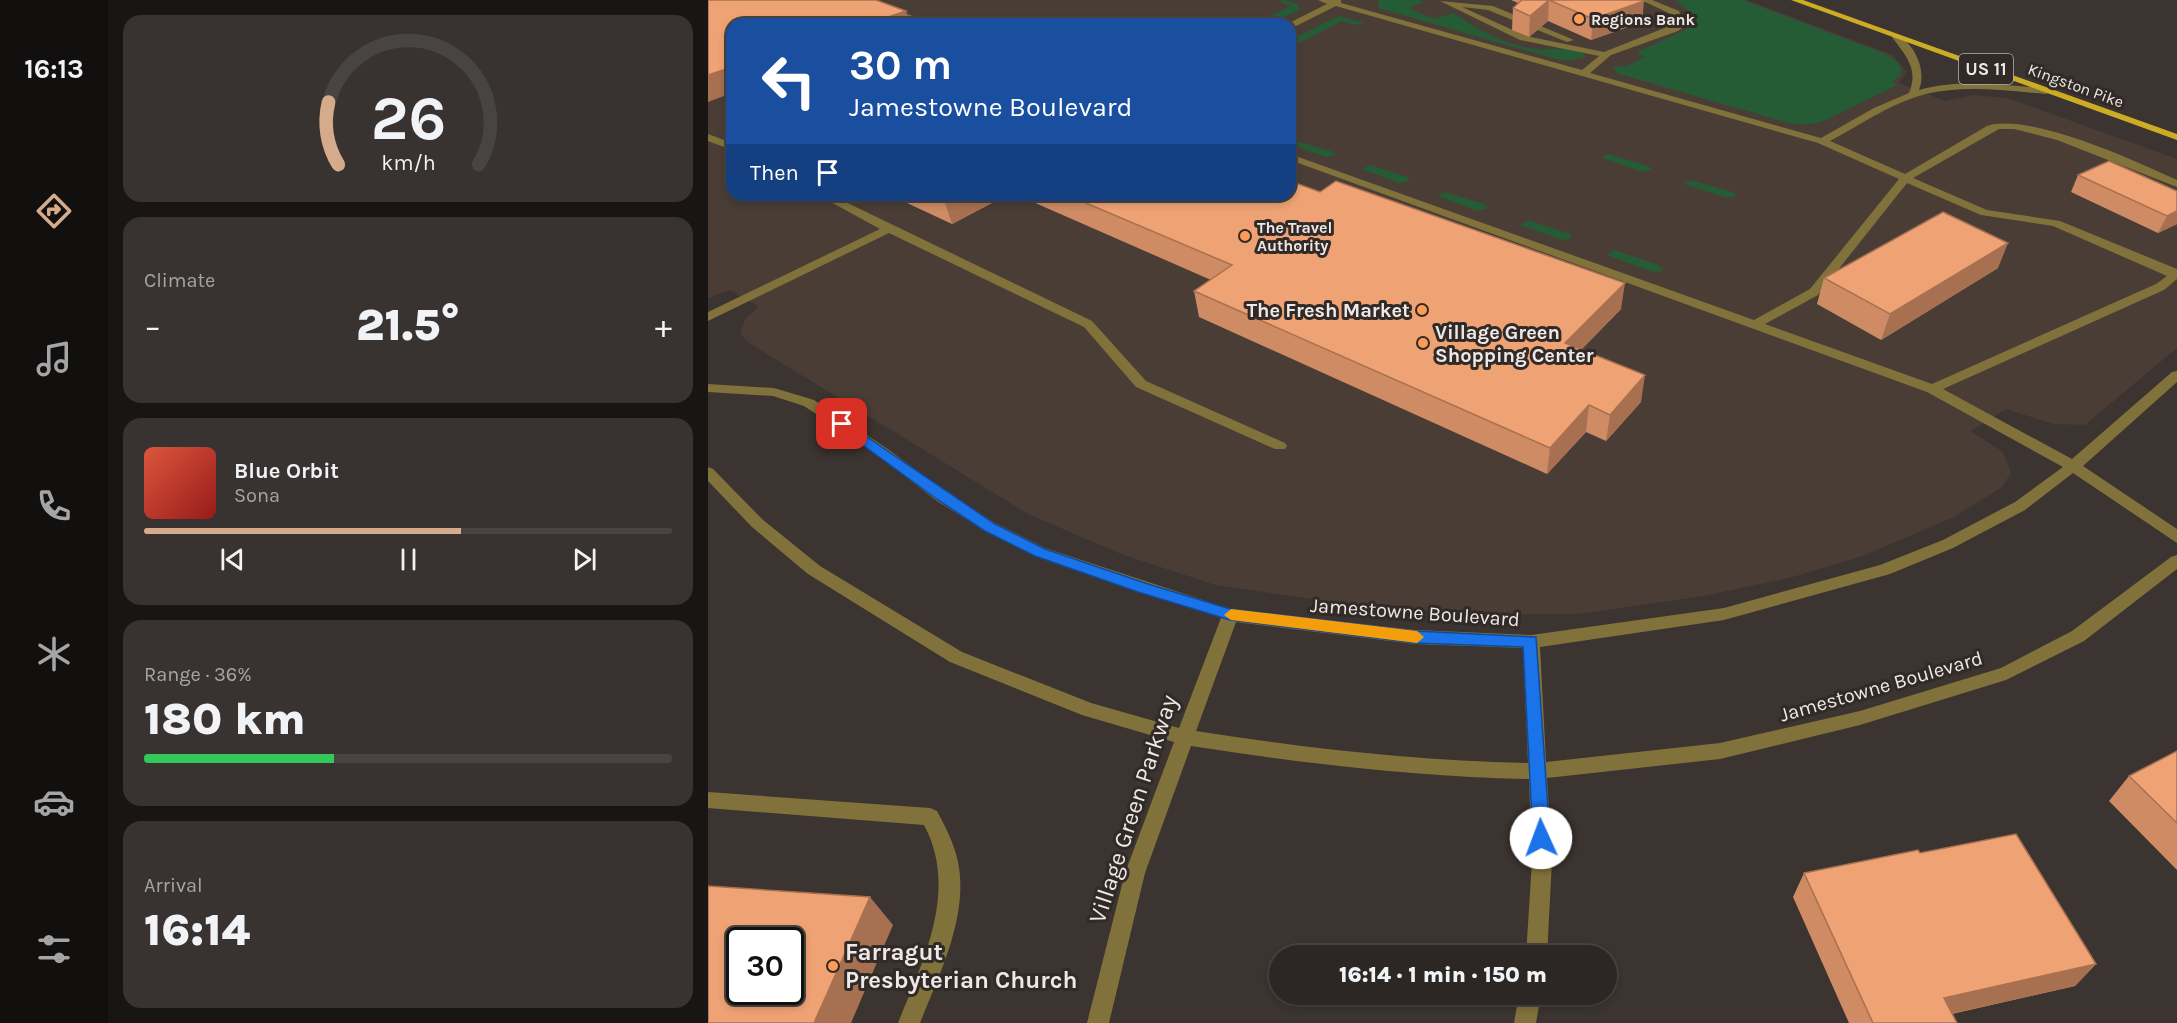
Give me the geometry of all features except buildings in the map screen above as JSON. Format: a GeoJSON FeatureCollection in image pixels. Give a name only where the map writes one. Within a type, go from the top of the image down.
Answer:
{"type":"FeatureCollection","features":[{"type":"Feature","properties":{"kind":"main road","name":"Kingston Pike"},"geometry":{"type":"LineString","coordinates":[[1795,0],[2177,137]]}},
{"type":"Feature","properties":{"kind":"street"},"geometry":{"type":"LineString","coordinates":[[864,0],[913,18]]}},
{"type":"Feature","properties":{"kind":"street"},"geometry":{"type":"LineString","coordinates":[[1322,0],[1338,2],[1822,141],[1985,213],[2056,224],[2176,274],[2160,287],[1932,389]]}},
{"type":"Feature","properties":{"kind":"street"},"geometry":{"type":"LineString","coordinates":[[1445,0],[1523,38],[1606,55]]}},
{"type":"Feature","properties":{"kind":"street"},"geometry":{"type":"LineString","coordinates":[[1445,0],[1490,8],[1606,55]]}},
{"type":"Feature","properties":{"kind":"street"},"geometry":{"type":"LineString","coordinates":[[1583,74],[1606,55],[1675,29],[1682,24],[1676,13],[1645,0]]}},
{"type":"Feature","properties":{"kind":"street"},"geometry":{"type":"LineString","coordinates":[[1296,23],[1338,2]]}},
{"type":"Feature","properties":{"kind":"street"},"geometry":{"type":"LineString","coordinates":[[1896,37],[1916,62],[1920,80],[1913,94]]}},
{"type":"Feature","properties":{"kind":"street"},"geometry":{"type":"LineString","coordinates":[[1822,141],[1913,94],[1944,89],[1985,88],[2046,91]]}},
{"type":"Feature","properties":{"kind":"street"},"geometry":{"type":"LineString","coordinates":[[1755,325],[1814,292],[1905,178],[1996,126],[2043,132],[2154,172],[2177,184]]}},
{"type":"Feature","properties":{"kind":"street"},"geometry":{"type":"LineString","coordinates":[[708,137],[726,144]]}},
{"type":"Feature","properties":{"kind":"street"},"geometry":{"type":"LineString","coordinates":[[1296,159],[1932,389],[2073,466],[2177,537]]}},
{"type":"Feature","properties":{"kind":"street"},"geometry":{"type":"LineString","coordinates":[[834,201],[889,230],[1088,324],[1141,384],[1280,446]]}},
{"type":"Feature","properties":{"kind":"street"},"geometry":{"type":"LineString","coordinates":[[708,317],[889,230]]}},
{"type":"Feature","properties":{"kind":"street","name":"Jamestowne Boulevard"},"geometry":{"type":"LineString","coordinates":[[708,388],[774,392],[809,404],[990,527],[1040,552],[1230,615],[1415,637],[1531,642],[1724,614],[1884,570],[1948,544],[2020,506],[2073,466],[2177,375]]}},
{"type":"Feature","properties":{"kind":"street","name":"Jamestowne Boulevard"},"geometry":{"type":"LineString","coordinates":[[708,472],[757,523],[814,570],[956,657],[1088,710],[1183,737],[1286,753],[1480,770],[1539,771],[1720,751],[1860,718],[2006,673],[2078,636],[2177,561]]}},
{"type":"Feature","properties":{"kind":"street","name":"Village Green Parkway"},"geometry":{"type":"LineString","coordinates":[[1098,1023],[1135,873],[1183,737],[1230,615]]}},
{"type":"Feature","properties":{"kind":"street"},"geometry":{"type":"LineString","coordinates":[[1531,642],[1542,861],[1537,945]]}},
{"type":"Feature","properties":{"kind":"street"},"geometry":{"type":"LineString","coordinates":[[708,800],[930,817],[944,844],[949,880],[942,937],[909,1023]]}},
{"type":"Feature","properties":{"kind":"street"},"geometry":{"type":"LineString","coordinates":[[1525,1023],[1528,1005]]}},
{"type":"Feature","properties":{"kind":"shaded area","name":"Village Green Shopping Center"},"geometry":{"type":"Polygon","coordinates":[[[708,0],[1747,0],[1893,55],[1907,72],[1899,83],[1945,101],[1973,95],[2008,98],[2177,159],[2177,348],[2085,425],[2053,424],[2006,409],[1971,431],[2003,452],[2011,473],[2002,487],[1954,517],[1863,556],[1793,577],[1704,596],[1579,614],[1459,614],[1312,599],[1215,585],[1121,554],[1030,515],[749,343],[740,334],[745,319],[759,307],[730,290],[708,298],[708,0]]]}},
{"type":"Feature","properties":{"kind":"green space"},"geometry":{"type":"Polygon","coordinates":[[[1284,0],[1297,4],[1300,9],[1283,18],[1266,18],[1291,6],[1279,2],[1284,0]]]}},
{"type":"Feature","properties":{"kind":"green space"},"geometry":{"type":"Polygon","coordinates":[[[1378,0],[1421,0],[1422,3],[1409,8],[1434,19],[1454,13],[1503,41],[1536,49],[1570,49],[1586,57],[1569,61],[1556,59],[1385,10],[1379,8],[1378,0]]]}},
{"type":"Feature","properties":{"kind":"green space"},"geometry":{"type":"Polygon","coordinates":[[[1675,0],[1743,0],[1883,53],[1899,64],[1901,75],[1892,82],[1897,85],[1825,120],[1805,124],[1789,123],[1616,73],[1613,67],[1627,66],[1645,57],[1639,54],[1639,51],[1698,24],[1695,16],[1675,0]]]}},
{"type":"Feature","properties":{"kind":"green space"},"geometry":{"type":"Polygon","coordinates":[[[1339,16],[1365,23],[1355,25],[1342,21],[1296,45],[1296,37],[1339,16]]]}},
{"type":"Feature","properties":{"kind":"green space"},"geometry":{"type":"Polygon","coordinates":[[[1296,141],[1334,152],[1336,155],[1326,157],[1296,147],[1296,141]]]}},
{"type":"Feature","properties":{"kind":"green space"},"geometry":{"type":"Polygon","coordinates":[[[1608,154],[1652,169],[1642,172],[1602,158],[1608,154]]]}},
{"type":"Feature","properties":{"kind":"green space"},"geometry":{"type":"Polygon","coordinates":[[[1370,165],[1407,177],[1410,181],[1399,183],[1362,169],[1370,165]]]}},
{"type":"Feature","properties":{"kind":"green space"},"geometry":{"type":"Polygon","coordinates":[[[1690,180],[1733,192],[1737,196],[1727,198],[1684,184],[1690,180]]]}},
{"type":"Feature","properties":{"kind":"green space"},"geometry":{"type":"Polygon","coordinates":[[[1445,192],[1484,204],[1488,208],[1477,211],[1438,196],[1445,192]]]}},
{"type":"Feature","properties":{"kind":"green space"},"geometry":{"type":"Polygon","coordinates":[[[1528,220],[1570,234],[1573,238],[1563,240],[1520,225],[1528,220]]]}},
{"type":"Feature","properties":{"kind":"green space"},"geometry":{"type":"Polygon","coordinates":[[[1614,250],[1659,265],[1663,271],[1653,272],[1607,255],[1614,250]]]}},
{"type":"Feature","properties":{"kind":"slow traffic"},"geometry":{"type":"LineString","coordinates":[[1231,615],[1417,637]]}},
{"type":"Feature","properties":{"kind":"place","name":"Regions Bank"},"geometry":{"type":"Point","coordinates":[1579,19]}},
{"type":"Feature","properties":{"kind":"place","name":"The Travel Authority"},"geometry":{"type":"Point","coordinates":[1245,236]}},
{"type":"Feature","properties":{"kind":"place","name":"The Fresh Market"},"geometry":{"type":"Point","coordinates":[1422,310]}},
{"type":"Feature","properties":{"kind":"place","name":"Village Green Shopping Center"},"geometry":{"type":"Point","coordinates":[1423,343]}},
{"type":"Feature","properties":{"kind":"place","name":"Farragut Presbyterian Church"},"geometry":{"type":"Point","coordinates":[833,966]}},
{"type":"Feature","properties":{"kind":"route"},"geometry":{"type":"LineString","coordinates":[[842,424],[942,497],[990,527],[1040,552],[1144,588],[1230,615],[1415,637],[1531,642],[1541,838]]}}]}
